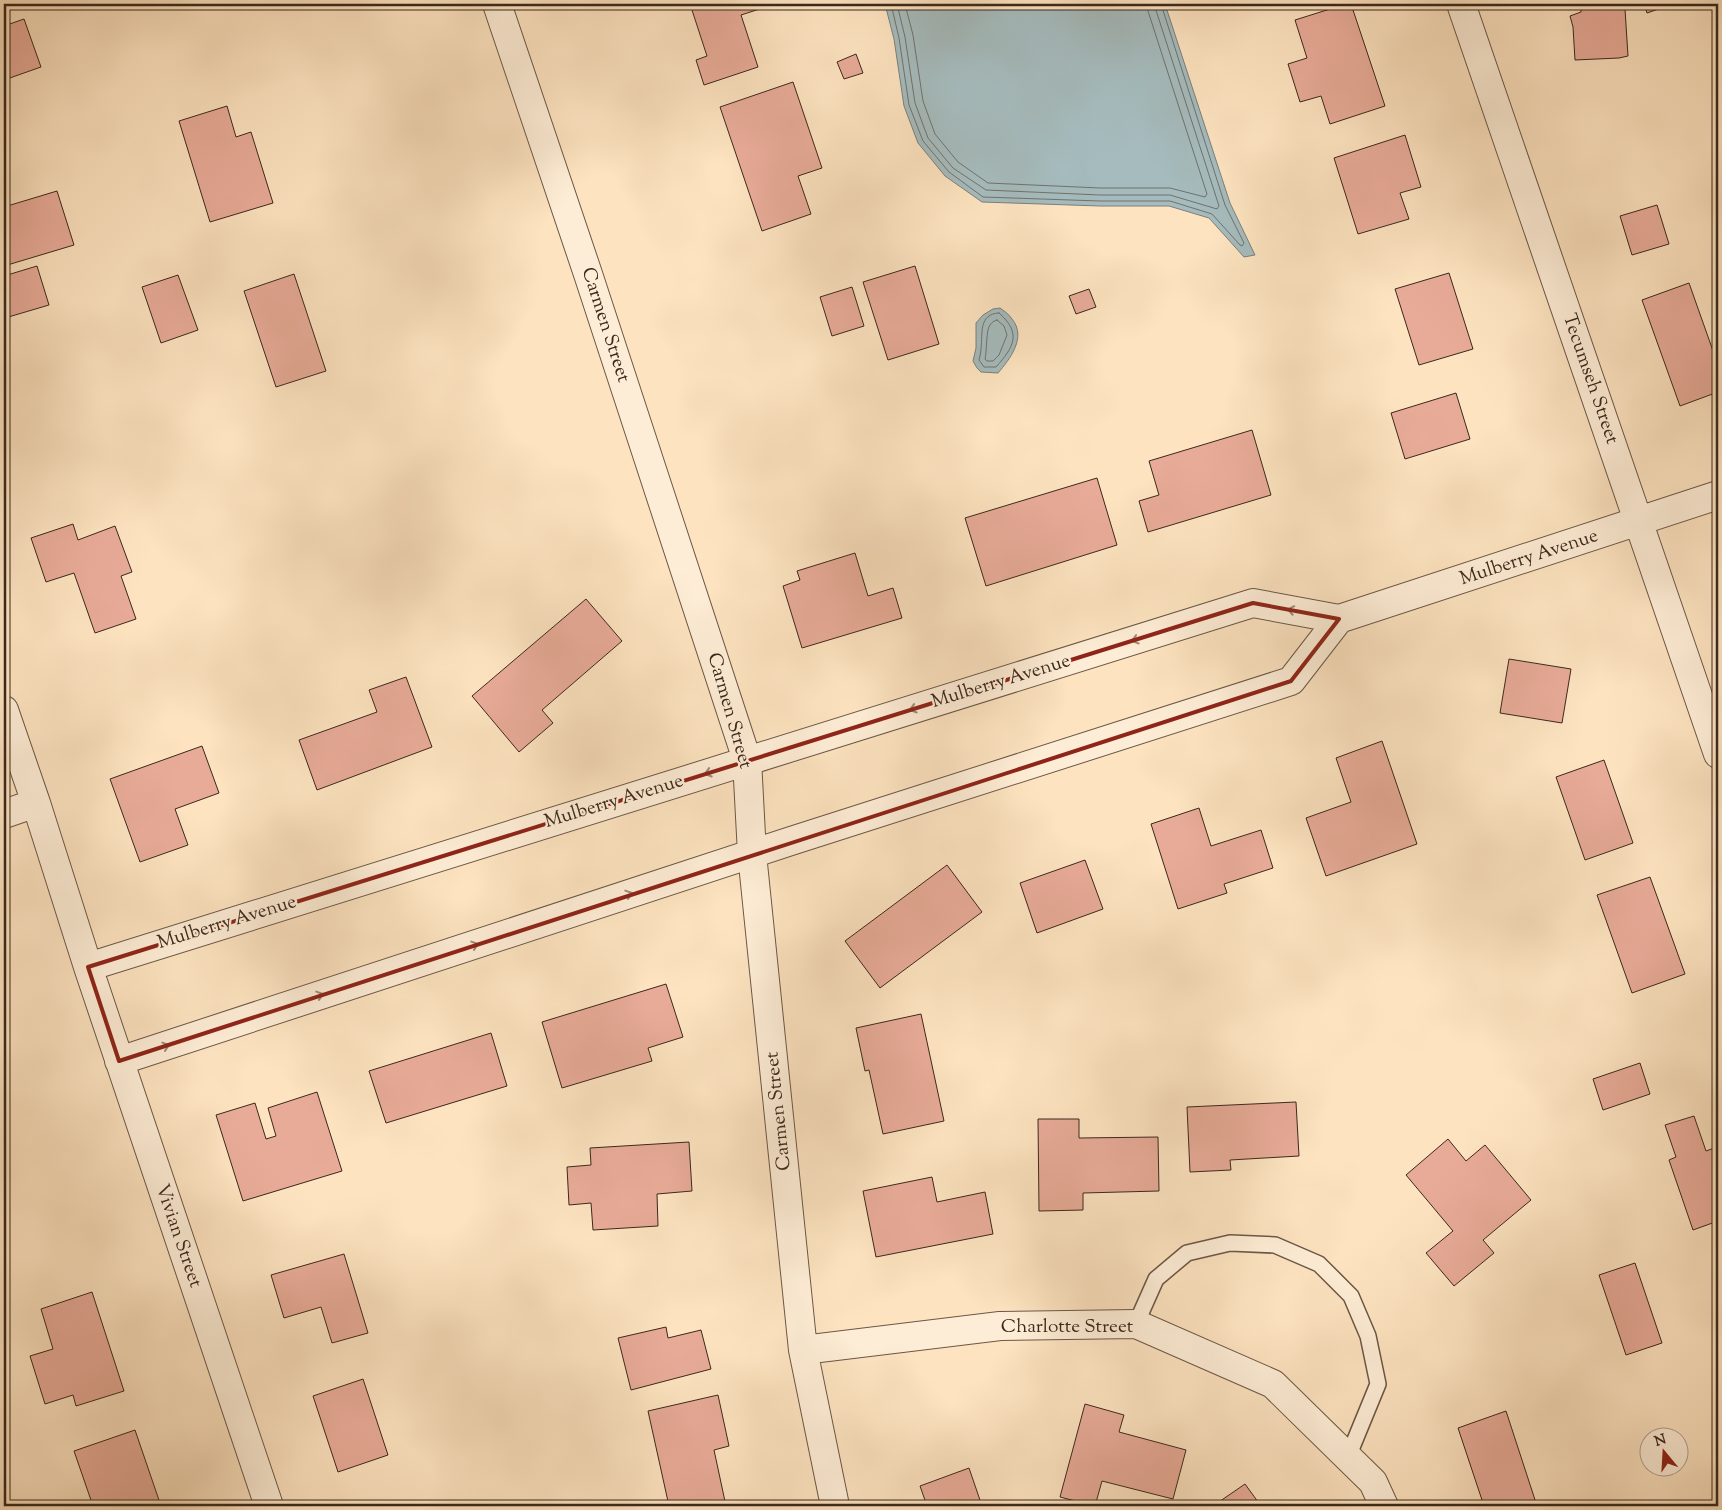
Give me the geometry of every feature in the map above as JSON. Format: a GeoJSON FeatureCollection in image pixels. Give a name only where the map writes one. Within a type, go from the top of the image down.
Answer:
{"type":"FeatureCollection","features":[{"type":"Feature","properties":{"kind":"street","name":"Carmen Street"},"geometry":{"type":"LineString","coordinates":[[497,4],[588,274],[747,760],[752,854],[803,1350],[835,1506]]}},
{"type":"Feature","properties":{"kind":"street","name":"Tecumseh Street"},"geometry":{"type":"LineString","coordinates":[[1461,4],[1718,754]]}},
{"type":"Feature","properties":{"kind":"street","name":"Mulberry Avenue"},"geometry":{"type":"LineString","coordinates":[[88,967],[1253,603],[1339,620],[1718,495]]}},
{"type":"Feature","properties":{"kind":"street"},"geometry":{"type":"LineString","coordinates":[[120,1061],[752,854],[1291,682],[1339,620]]}},
{"type":"Feature","properties":{"kind":"street"},"geometry":{"type":"LineString","coordinates":[[4,710],[36,803],[88,967]]}},
{"type":"Feature","properties":{"kind":"street"},"geometry":{"type":"LineString","coordinates":[[4,814],[36,803]]}},
{"type":"Feature","properties":{"kind":"street","name":"Vivian Street"},"geometry":{"type":"LineString","coordinates":[[88,967],[269,1506]]}},
{"type":"Feature","properties":{"kind":"street","name":"Charlotte Street"},"geometry":{"type":"LineString","coordinates":[[803,1350],[1000,1326],[1136,1324],[1273,1384],[1373,1482],[1384,1506]]}},
{"type":"Feature","properties":{"kind":"lane"},"geometry":{"type":"LineString","coordinates":[[1136,1324],[1156,1279],[1188,1254],[1230,1244],[1275,1245],[1319,1264],[1351,1296],[1368,1336],[1378,1384],[1348,1457]]}},
{"type":"Feature","properties":{"kind":"highlighted area"},"geometry":{"type":"Polygon","coordinates":[[[1253,603],[1339,619],[1291,681],[119,1061],[88,967],[1253,603]]]}},
{"type":"Feature","properties":{"kind":"water"},"geometry":{"type":"Polygon","coordinates":[[[885,4],[1165,4],[1230,203],[1255,255],[1244,257],[1209,218],[1169,206],[982,202],[945,176],[918,143],[904,106],[894,39],[885,4]]]}},
{"type":"Feature","properties":{"kind":"water"},"geometry":{"type":"Polygon","coordinates":[[[1000,308],[1016,326],[1018,333],[1015,348],[998,373],[981,372],[973,361],[976,348],[976,323],[983,315],[993,309],[1000,308]]]}},
{"type":"Feature","properties":{"kind":"building"},"geometry":{"type":"Polygon","coordinates":[[[690,4],[775,4],[741,15],[758,67],[704,85],[696,60],[707,56],[690,4]]]}},
{"type":"Feature","properties":{"kind":"building"},"geometry":{"type":"Polygon","coordinates":[[[1351,4],[1385,106],[1330,124],[1321,96],[1300,102],[1288,64],[1307,58],[1295,20],[1351,4]]]}},
{"type":"Feature","properties":{"kind":"building"},"geometry":{"type":"Polygon","coordinates":[[[1581,4],[1639,4],[1625,9],[1628,56],[1575,60],[1573,27],[1570,16],[1581,12],[1581,4]]]}},
{"type":"Feature","properties":{"kind":"building"},"geometry":{"type":"Polygon","coordinates":[[[1644,4],[1673,4],[1647,13],[1644,4]]]}},
{"type":"Feature","properties":{"kind":"building"},"geometry":{"type":"Polygon","coordinates":[[[24,19],[41,67],[4,80],[4,26],[24,19]]]}},
{"type":"Feature","properties":{"kind":"building"},"geometry":{"type":"Polygon","coordinates":[[[856,54],[863,73],[844,79],[837,62],[856,54]]]}},
{"type":"Feature","properties":{"kind":"building"},"geometry":{"type":"Polygon","coordinates":[[[793,82],[822,168],[798,176],[811,214],[762,231],[720,107],[793,82]]]}},
{"type":"Feature","properties":{"kind":"building"},"geometry":{"type":"Polygon","coordinates":[[[227,106],[236,137],[251,132],[273,203],[210,222],[179,121],[227,106]]]}},
{"type":"Feature","properties":{"kind":"building"},"geometry":{"type":"Polygon","coordinates":[[[1405,135],[1421,187],[1400,193],[1409,219],[1358,234],[1334,158],[1405,135]]]}},
{"type":"Feature","properties":{"kind":"building"},"geometry":{"type":"Polygon","coordinates":[[[57,191],[74,245],[4,266],[4,207],[57,191]]]}},
{"type":"Feature","properties":{"kind":"building"},"geometry":{"type":"Polygon","coordinates":[[[1657,205],[1669,244],[1632,255],[1620,216],[1657,205]]]}},
{"type":"Feature","properties":{"kind":"building"},"geometry":{"type":"Polygon","coordinates":[[[37,266],[49,305],[5,318],[4,276],[37,266]]]}},
{"type":"Feature","properties":{"kind":"building"},"geometry":{"type":"Polygon","coordinates":[[[915,266],[939,344],[888,360],[863,282],[915,266]]]}},
{"type":"Feature","properties":{"kind":"building"},"geometry":{"type":"Polygon","coordinates":[[[1449,273],[1473,349],[1419,365],[1395,289],[1449,273]]]}},
{"type":"Feature","properties":{"kind":"building"},"geometry":{"type":"Polygon","coordinates":[[[294,274],[326,371],[276,387],[244,291],[294,274]]]}},
{"type":"Feature","properties":{"kind":"building"},"geometry":{"type":"Polygon","coordinates":[[[178,275],[198,330],[161,343],[142,287],[178,275]]]}},
{"type":"Feature","properties":{"kind":"building"},"geometry":{"type":"Polygon","coordinates":[[[1689,283],[1718,365],[1718,392],[1680,406],[1642,300],[1689,283]]]}},
{"type":"Feature","properties":{"kind":"building"},"geometry":{"type":"Polygon","coordinates":[[[852,287],[864,326],[832,336],[820,297],[852,287]]]}},
{"type":"Feature","properties":{"kind":"building"},"geometry":{"type":"Polygon","coordinates":[[[1089,289],[1096,307],[1076,314],[1069,296],[1089,289]]]}},
{"type":"Feature","properties":{"kind":"building"},"geometry":{"type":"Polygon","coordinates":[[[1456,393],[1470,439],[1405,459],[1391,413],[1456,393]]]}},
{"type":"Feature","properties":{"kind":"building"},"geometry":{"type":"Polygon","coordinates":[[[1252,430],[1271,495],[1148,532],[1139,501],[1159,495],[1149,461],[1252,430]]]}},
{"type":"Feature","properties":{"kind":"building"},"geometry":{"type":"Polygon","coordinates":[[[1097,478],[1117,545],[986,586],[965,518],[1097,478]]]}},
{"type":"Feature","properties":{"kind":"building"},"geometry":{"type":"Polygon","coordinates":[[[73,524],[78,540],[115,526],[132,572],[121,576],[136,619],[95,633],[74,573],[46,582],[31,538],[73,524]]]}},
{"type":"Feature","properties":{"kind":"building"},"geometry":{"type":"Polygon","coordinates":[[[855,553],[868,596],[893,588],[902,618],[802,648],[783,586],[800,580],[797,571],[855,553]]]}},
{"type":"Feature","properties":{"kind":"building"},"geometry":{"type":"Polygon","coordinates":[[[586,599],[622,641],[542,710],[553,723],[519,752],[472,696],[586,599]]]}},
{"type":"Feature","properties":{"kind":"building"},"geometry":{"type":"Polygon","coordinates":[[[1509,659],[1571,669],[1562,723],[1500,713],[1509,659]]]}},
{"type":"Feature","properties":{"kind":"building"},"geometry":{"type":"Polygon","coordinates":[[[406,677],[432,747],[317,790],[299,740],[377,712],[369,690],[406,677]]]}},
{"type":"Feature","properties":{"kind":"building"},"geometry":{"type":"Polygon","coordinates":[[[1382,741],[1417,844],[1326,876],[1306,818],[1351,802],[1336,758],[1382,741]]]}},
{"type":"Feature","properties":{"kind":"building"},"geometry":{"type":"Polygon","coordinates":[[[202,746],[219,793],[175,809],[188,845],[140,862],[110,779],[202,746]]]}},
{"type":"Feature","properties":{"kind":"building"},"geometry":{"type":"Polygon","coordinates":[[[1604,760],[1633,843],[1585,860],[1556,777],[1604,760]]]}},
{"type":"Feature","properties":{"kind":"building"},"geometry":{"type":"Polygon","coordinates":[[[1199,808],[1211,846],[1261,830],[1273,868],[1224,884],[1227,893],[1178,909],[1151,824],[1199,808]]]}},
{"type":"Feature","properties":{"kind":"building"},"geometry":{"type":"Polygon","coordinates":[[[1085,860],[1103,909],[1037,933],[1020,883],[1085,860]]]}},
{"type":"Feature","properties":{"kind":"building"},"geometry":{"type":"Polygon","coordinates":[[[947,865],[982,912],[880,988],[845,941],[947,865]]]}},
{"type":"Feature","properties":{"kind":"building"},"geometry":{"type":"Polygon","coordinates":[[[1650,877],[1685,974],[1632,993],[1597,895],[1650,877]]]}},
{"type":"Feature","properties":{"kind":"building"},"geometry":{"type":"Polygon","coordinates":[[[666,984],[683,1037],[648,1048],[652,1061],[562,1088],[542,1022],[666,984]]]}},
{"type":"Feature","properties":{"kind":"building"},"geometry":{"type":"Polygon","coordinates":[[[921,1014],[944,1121],[883,1134],[869,1070],[865,1071],[856,1028],[921,1014]]]}},
{"type":"Feature","properties":{"kind":"building"},"geometry":{"type":"Polygon","coordinates":[[[491,1033],[507,1086],[386,1123],[369,1071],[491,1033]]]}},
{"type":"Feature","properties":{"kind":"building"},"geometry":{"type":"Polygon","coordinates":[[[1640,1063],[1650,1094],[1603,1110],[1593,1079],[1640,1063]]]}},
{"type":"Feature","properties":{"kind":"building"},"geometry":{"type":"Polygon","coordinates":[[[317,1092],[342,1171],[243,1201],[216,1115],[255,1103],[266,1139],[276,1136],[268,1108],[317,1092]]]}},
{"type":"Feature","properties":{"kind":"building"},"geometry":{"type":"Polygon","coordinates":[[[1296,1102],[1299,1156],[1230,1160],[1231,1170],[1190,1172],[1187,1107],[1296,1102]]]}},
{"type":"Feature","properties":{"kind":"building"},"geometry":{"type":"Polygon","coordinates":[[[1694,1116],[1706,1151],[1717,1147],[1718,1150],[1718,1221],[1693,1230],[1669,1160],[1676,1157],[1665,1125],[1694,1116]]]}},
{"type":"Feature","properties":{"kind":"building"},"geometry":{"type":"Polygon","coordinates":[[[1038,1119],[1079,1119],[1079,1138],[1158,1137],[1159,1191],[1083,1193],[1083,1210],[1039,1211],[1038,1119]]]}},
{"type":"Feature","properties":{"kind":"building"},"geometry":{"type":"Polygon","coordinates":[[[1448,1139],[1466,1161],[1485,1145],[1531,1200],[1483,1240],[1494,1253],[1454,1286],[1426,1253],[1453,1231],[1406,1175],[1448,1139]]]}},
{"type":"Feature","properties":{"kind":"building"},"geometry":{"type":"Polygon","coordinates":[[[689,1142],[692,1191],[657,1194],[658,1226],[593,1230],[591,1203],[569,1205],[567,1167],[591,1165],[590,1148],[689,1142]]]}},
{"type":"Feature","properties":{"kind":"building"},"geometry":{"type":"Polygon","coordinates":[[[932,1177],[937,1202],[985,1192],[993,1234],[876,1257],[863,1191],[932,1177]]]}},
{"type":"Feature","properties":{"kind":"building"},"geometry":{"type":"Polygon","coordinates":[[[344,1254],[368,1333],[332,1343],[321,1307],[284,1318],[271,1275],[344,1254]]]}},
{"type":"Feature","properties":{"kind":"building"},"geometry":{"type":"Polygon","coordinates":[[[1635,1263],[1662,1343],[1626,1355],[1599,1275],[1635,1263]]]}},
{"type":"Feature","properties":{"kind":"building"},"geometry":{"type":"Polygon","coordinates":[[[92,1292],[124,1391],[76,1406],[73,1395],[45,1404],[30,1356],[53,1349],[41,1309],[92,1292]]]}},
{"type":"Feature","properties":{"kind":"building"},"geometry":{"type":"Polygon","coordinates":[[[666,1327],[668,1338],[701,1330],[711,1369],[631,1390],[618,1338],[666,1327]]]}},
{"type":"Feature","properties":{"kind":"building"},"geometry":{"type":"Polygon","coordinates":[[[363,1379],[388,1455],[338,1472],[313,1396],[363,1379]]]}},
{"type":"Feature","properties":{"kind":"building"},"geometry":{"type":"Polygon","coordinates":[[[718,1395],[729,1446],[714,1450],[726,1506],[669,1506],[648,1411],[718,1395]]]}},
{"type":"Feature","properties":{"kind":"building"},"geometry":{"type":"Polygon","coordinates":[[[1085,1404],[1124,1415],[1119,1432],[1186,1450],[1173,1499],[1102,1481],[1095,1506],[1060,1497],[1085,1404]]]}},
{"type":"Feature","properties":{"kind":"building"},"geometry":{"type":"Polygon","coordinates":[[[1506,1411],[1537,1506],[1484,1506],[1458,1428],[1506,1411]]]}},
{"type":"Feature","properties":{"kind":"building"},"geometry":{"type":"Polygon","coordinates":[[[135,1430],[161,1506],[93,1506],[74,1451],[135,1430]]]}},
{"type":"Feature","properties":{"kind":"building"},"geometry":{"type":"Polygon","coordinates":[[[969,1468],[982,1506],[927,1506],[920,1486],[969,1468]]]}},
{"type":"Feature","properties":{"kind":"building"},"geometry":{"type":"Polygon","coordinates":[[[1245,1484],[1261,1506],[1213,1506],[1245,1484]]]}}]}
